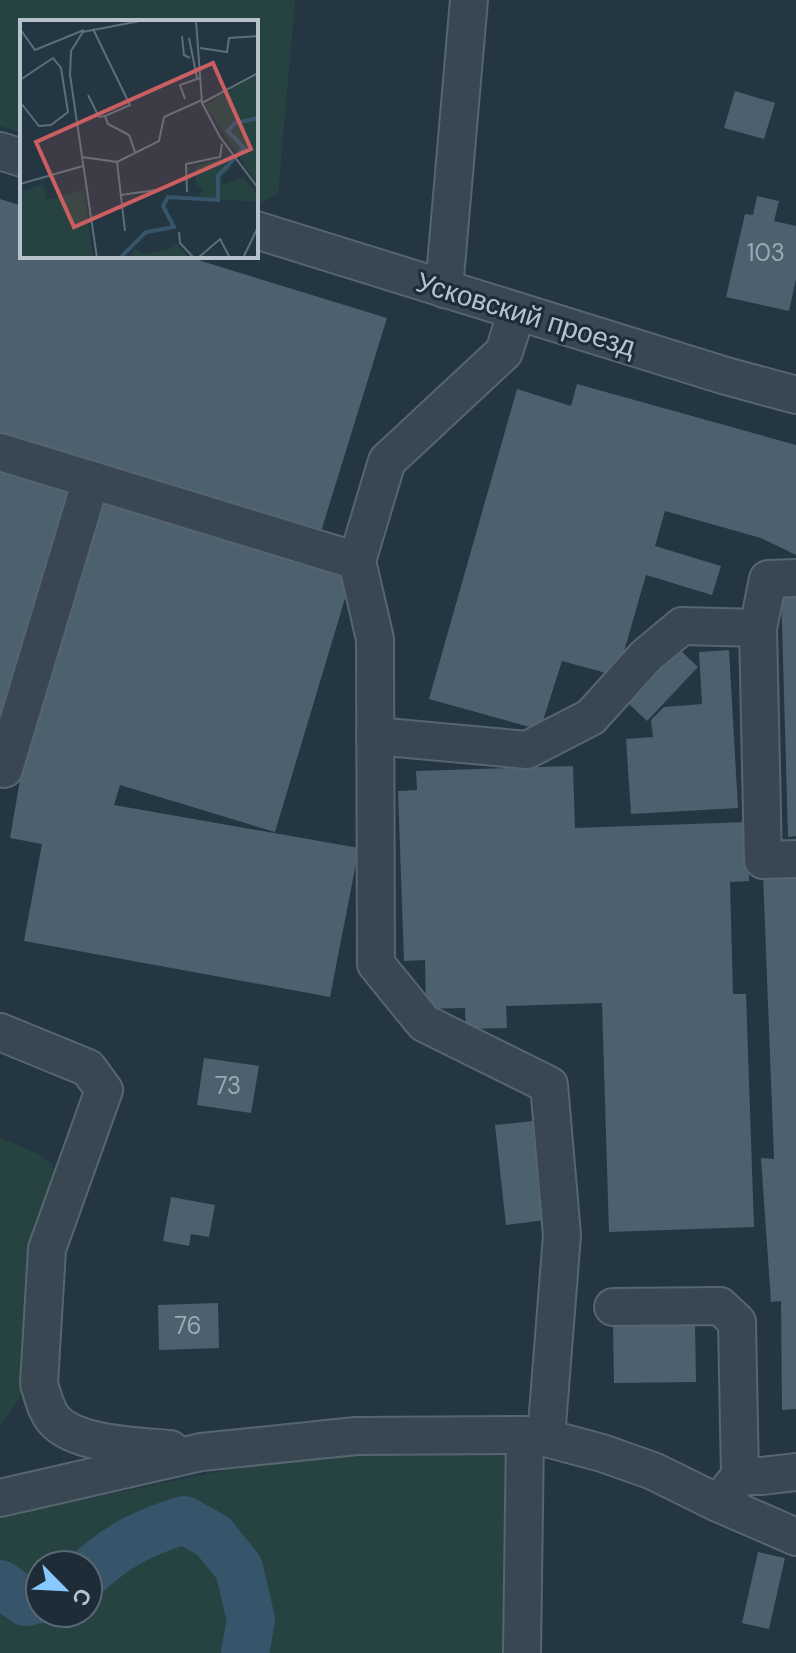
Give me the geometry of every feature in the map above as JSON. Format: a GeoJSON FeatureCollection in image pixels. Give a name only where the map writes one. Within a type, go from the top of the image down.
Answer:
{"type":"FeatureCollection","features":[{"type":"Feature","properties":{"kind":"street"},"geometry":{"type":"LineString","coordinates":[[444,289],[469,0]]}},
{"type":"Feature","properties":{"kind":"street"},"geometry":{"type":"LineString","coordinates":[[0,151],[20,157]]}},
{"type":"Feature","properties":{"kind":"street","name":"Усковский проезд"},"geometry":{"type":"LineString","coordinates":[[258,231],[796,395]]}},
{"type":"Feature","properties":{"kind":"street"},"geometry":{"type":"LineString","coordinates":[[517,311],[504,352],[387,461],[357,561],[375,639],[376,964],[424,1023],[549,1085],[562,1235],[536,1437],[522,1653]]}},
{"type":"Feature","properties":{"kind":"street"},"geometry":{"type":"LineString","coordinates":[[0,452],[357,561]]}},
{"type":"Feature","properties":{"kind":"street"},"geometry":{"type":"LineString","coordinates":[[4,769],[91,480]]}},
{"type":"Feature","properties":{"kind":"street"},"geometry":{"type":"LineString","coordinates":[[796,578],[768,579],[758,628],[763,860],[796,859]]}},
{"type":"Feature","properties":{"kind":"street"},"geometry":{"type":"LineString","coordinates":[[375,736],[527,750],[591,717],[646,656],[682,626],[758,628]]}},
{"type":"Feature","properties":{"kind":"street"},"geometry":{"type":"LineString","coordinates":[[0,1032],[88,1068],[104,1090],[47,1249],[39,1384],[53,1420],[71,1432],[100,1442],[201,1452]]}},
{"type":"Feature","properties":{"kind":"street"},"geometry":{"type":"LineString","coordinates":[[613,1307],[720,1306],[737,1322],[740,1476],[718,1503]]}},
{"type":"Feature","properties":{"kind":"street"},"geometry":{"type":"LineString","coordinates":[[10,1496],[201,1452],[356,1436],[536,1437],[602,1453],[653,1471],[796,1537]]}},
{"type":"Feature","properties":{"kind":"street"},"geometry":{"type":"LineString","coordinates":[[740,1476],[796,1472]]}},
{"type":"Feature","properties":{"kind":"green space"},"geometry":{"type":"Polygon","coordinates":[[[0,0],[295,0],[278,194],[258,204],[258,20],[20,20],[20,132],[0,126],[0,0]]]}},
{"type":"Feature","properties":{"kind":"green space"},"geometry":{"type":"Polygon","coordinates":[[[0,1138],[39,1154],[52,1164],[56,1179],[39,1241],[24,1337],[29,1369],[18,1401],[0,1426],[0,1138]]]}},
{"type":"Feature","properties":{"kind":"green space"},"geometry":{"type":"Polygon","coordinates":[[[500,1450],[509,1461],[508,1653],[0,1653],[0,1514],[294,1456],[500,1450]]]}},
{"type":"Feature","properties":{"kind":"building"},"geometry":{"type":"Polygon","coordinates":[[[735,91],[775,103],[764,139],[724,128],[735,91]]]}},
{"type":"Feature","properties":{"kind":"building"},"geometry":{"type":"Polygon","coordinates":[[[757,196],[779,201],[774,221],[796,226],[796,279],[789,311],[726,297],[745,214],[753,215],[757,196]]]}},
{"type":"Feature","properties":{"kind":"building"},"geometry":{"type":"Polygon","coordinates":[[[0,199],[20,205],[20,258],[192,258],[387,318],[319,538],[0,441],[0,199]]]}},
{"type":"Feature","properties":{"kind":"building"},"geometry":{"type":"Polygon","coordinates":[[[577,384],[796,445],[796,555],[761,538],[665,511],[655,546],[721,566],[712,595],[646,575],[617,676],[562,661],[540,730],[429,699],[517,389],[571,406],[577,384]]]}},
{"type":"Feature","properties":{"kind":"building"},"geometry":{"type":"Polygon","coordinates":[[[0,468],[75,490],[0,734],[0,468]]]}},
{"type":"Feature","properties":{"kind":"building"},"geometry":{"type":"Polygon","coordinates":[[[102,499],[352,575],[275,832],[120,785],[114,805],[359,848],[330,997],[24,941],[42,844],[10,838],[24,757],[102,499]]]}},
{"type":"Feature","properties":{"kind":"building"},"geometry":{"type":"Polygon","coordinates":[[[781,588],[796,588],[796,836],[788,837],[781,588]]]}},
{"type":"Feature","properties":{"kind":"building"},"geometry":{"type":"Polygon","coordinates":[[[678,648],[698,667],[647,721],[627,702],[678,648]]]}},
{"type":"Feature","properties":{"kind":"building"},"geometry":{"type":"Polygon","coordinates":[[[729,650],[738,808],[631,814],[626,739],[653,737],[651,720],[664,707],[702,704],[699,652],[729,650]]]}},
{"type":"Feature","properties":{"kind":"building"},"geometry":{"type":"Polygon","coordinates":[[[573,766],[575,828],[748,822],[749,881],[730,882],[733,994],[746,994],[754,1227],[609,1232],[602,1003],[506,1006],[507,1028],[466,1029],[465,1008],[426,1009],[425,960],[404,961],[398,791],[417,790],[416,771],[573,766]]]}},
{"type":"Feature","properties":{"kind":"building"},"geometry":{"type":"Polygon","coordinates":[[[763,874],[796,874],[796,1409],[782,1410],[781,1301],[771,1302],[761,1158],[774,1159],[763,874]]]}},
{"type":"Feature","properties":{"kind":"building"},"geometry":{"type":"Polygon","coordinates":[[[204,1058],[259,1066],[251,1113],[197,1105],[204,1058]]]}},
{"type":"Feature","properties":{"kind":"building"},"geometry":{"type":"Polygon","coordinates":[[[533,1121],[545,1220],[506,1225],[495,1125],[533,1121]]]}},
{"type":"Feature","properties":{"kind":"building"},"geometry":{"type":"Polygon","coordinates":[[[171,1197],[215,1205],[209,1237],[191,1234],[189,1246],[163,1241],[171,1197]]]}},
{"type":"Feature","properties":{"kind":"building"},"geometry":{"type":"Polygon","coordinates":[[[218,1303],[219,1348],[159,1350],[158,1305],[218,1303]]]}},
{"type":"Feature","properties":{"kind":"building"},"geometry":{"type":"Polygon","coordinates":[[[695,1323],[696,1382],[614,1383],[613,1324],[695,1323]]]}},
{"type":"Feature","properties":{"kind":"building"},"geometry":{"type":"Polygon","coordinates":[[[758,1552],[785,1558],[769,1629],[742,1623],[758,1552]]]}},
{"type":"Feature","properties":{"kind":"waterway"},"geometry":{"type":"LineString","coordinates":[[104,1560],[133,1540],[184,1520],[213,1536],[239,1568],[251,1620],[245,1653]]}},
{"type":"Feature","properties":{"kind":"waterway"},"geometry":{"type":"LineString","coordinates":[[0,1584],[24,1601]]}}]}
